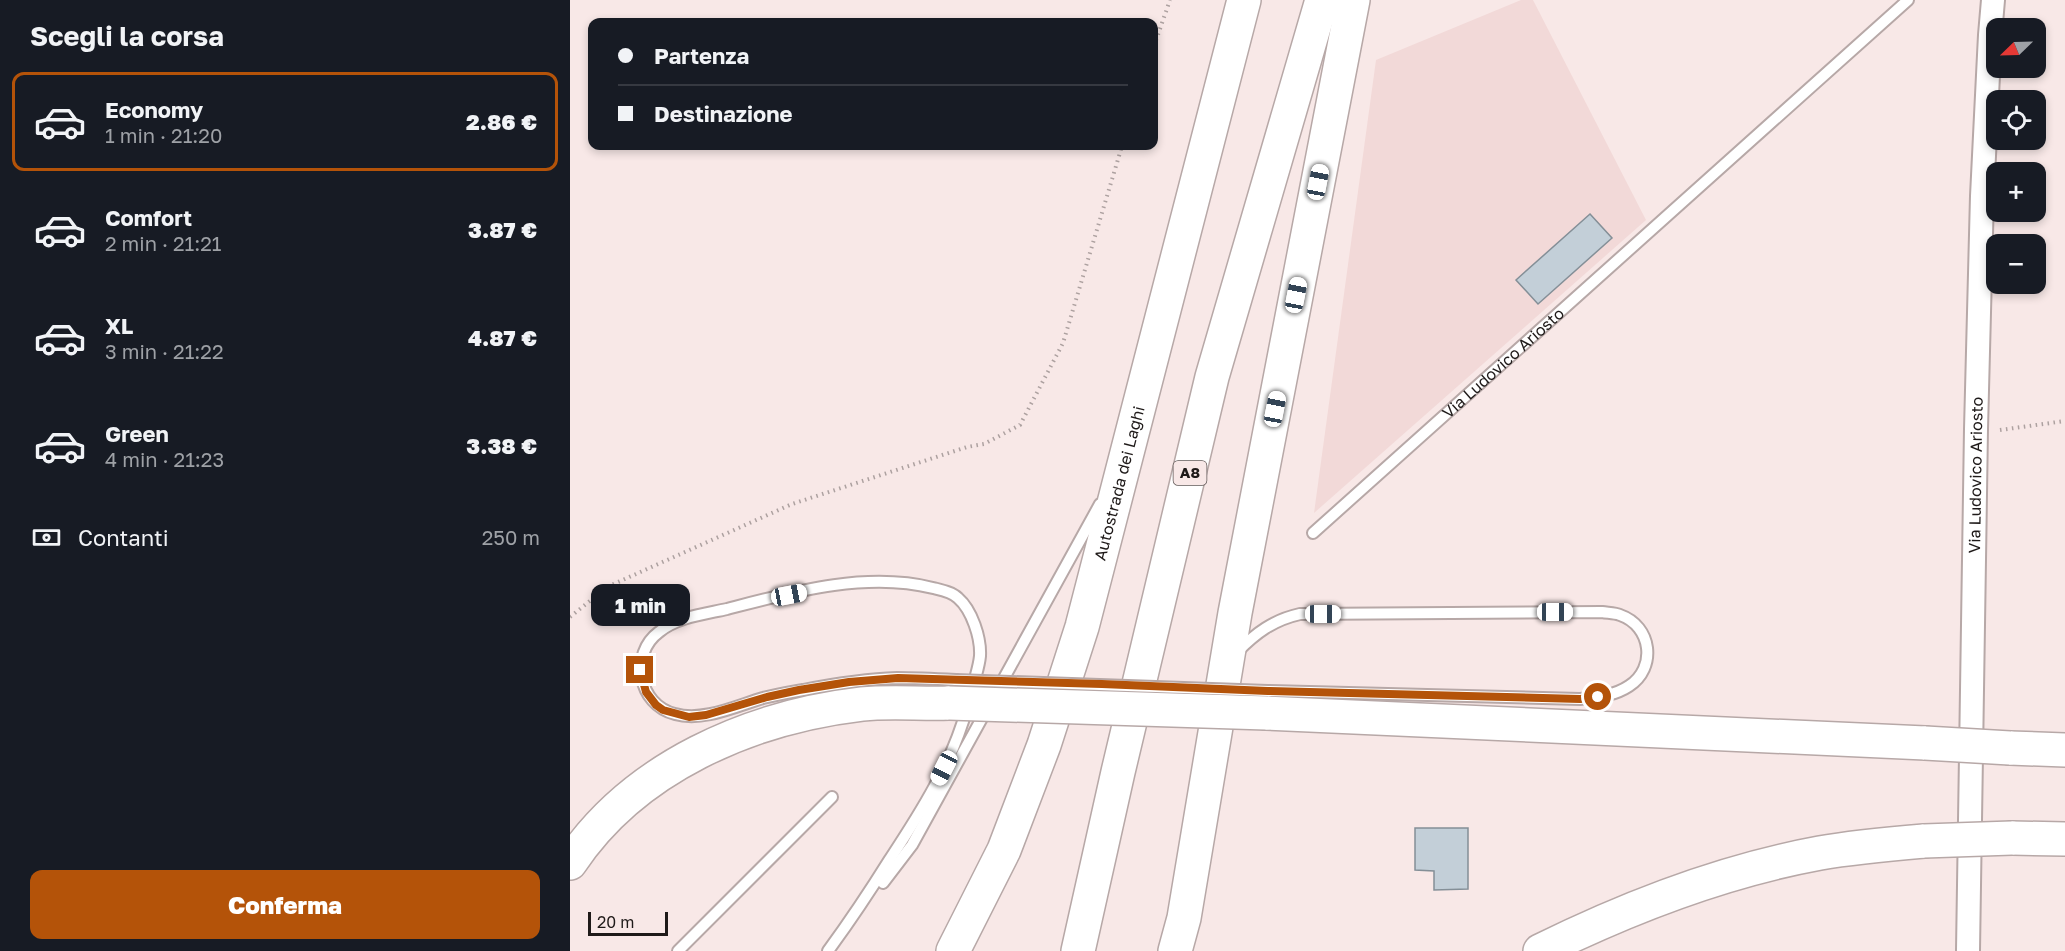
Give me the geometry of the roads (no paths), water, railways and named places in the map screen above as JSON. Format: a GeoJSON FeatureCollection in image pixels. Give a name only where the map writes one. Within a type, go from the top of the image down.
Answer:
{"type":"FeatureCollection","features":[{"type":"Feature","properties":{"kind":"highway","name":"Autostrada dei Laghi"},"geometry":{"type":"LineString","coordinates":[[953,951],[1004,850],[1044,745],[1082,627],[1244,0]]}},
{"type":"Feature","properties":{"kind":"highway","name":"A8"},"geometry":{"type":"LineString","coordinates":[[1078,951],[1212,377],[1322,0]]}},
{"type":"Feature","properties":{"kind":"highway"},"geometry":{"type":"LineString","coordinates":[[1175,951],[1184,918],[1227,663],[1353,0]]}},
{"type":"Feature","properties":{"kind":"highway"},"geometry":{"type":"LineString","coordinates":[[570,863],[612,812],[651,780],[741,731],[805,713],[953,691],[1267,702],[2065,750]]}},
{"type":"Feature","properties":{"kind":"highway"},"geometry":{"type":"LineString","coordinates":[[1540,951],[1626,912],[1718,879],[1768,864],[1821,853],[1924,841],[2065,839]]}},
{"type":"Feature","properties":{"kind":"street","name":"Via Ludovico Ariosto"},"geometry":{"type":"LineString","coordinates":[[1968,951],[1982,196],[1993,0]]}},
{"type":"Feature","properties":{"kind":"lane","name":"Via Ludovico Ariosto"},"geometry":{"type":"LineString","coordinates":[[1314,533],[1908,0]]}},
{"type":"Feature","properties":{"kind":"lane"},"geometry":{"type":"LineString","coordinates":[[828,951],[912,845],[1126,456]]}},
{"type":"Feature","properties":{"kind":"lane"},"geometry":{"type":"LineString","coordinates":[[828,951],[851,920],[919,814],[951,753],[964,720],[980,657],[976,631],[967,609],[955,596],[917,584],[887,582],[826,587],[689,618],[659,631],[648,642],[640,670],[646,692],[663,710],[689,717],[706,715],[767,697],[849,682],[898,678],[953,691]]}},
{"type":"Feature","properties":{"kind":"lane"},"geometry":{"type":"LineString","coordinates":[[1227,663],[1250,639],[1271,623],[1300,614],[1602,612],[1620,615],[1631,621],[1640,629],[1648,650],[1648,661],[1642,673],[1631,685],[1615,694],[1598,697],[1267,702]]}},
{"type":"Feature","properties":{"kind":"lane"},"geometry":{"type":"LineString","coordinates":[[678,951],[832,797]]}}]}
